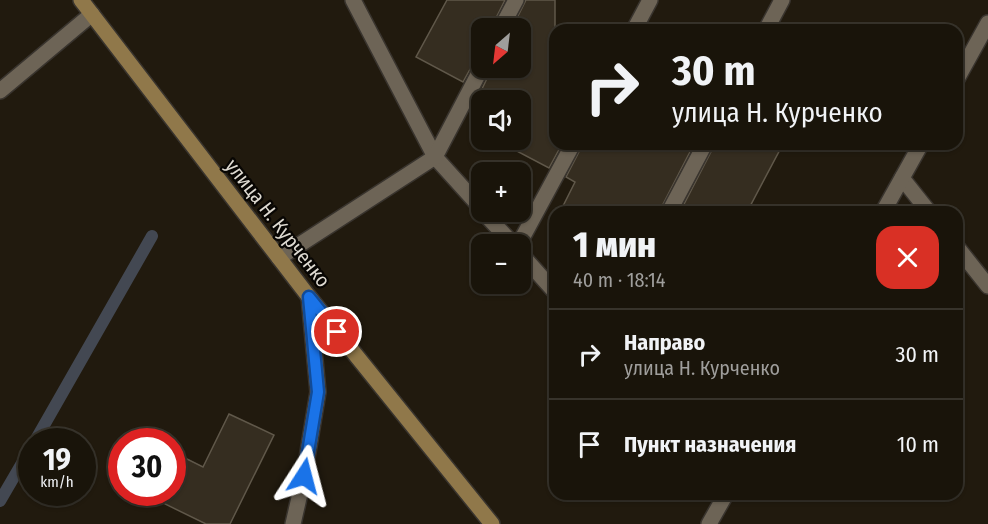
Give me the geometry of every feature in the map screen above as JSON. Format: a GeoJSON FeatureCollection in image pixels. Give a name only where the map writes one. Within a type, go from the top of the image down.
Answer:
{"type":"FeatureCollection","features":[{"type":"Feature","properties":{"kind":"main road","name":"улица Н. Курченко"},"geometry":{"type":"LineString","coordinates":[[81,0],[309,297],[492,524]]}},
{"type":"Feature","properties":{"kind":"street"},"geometry":{"type":"LineString","coordinates":[[353,0],[435,158],[471,198]]}},
{"type":"Feature","properties":{"kind":"street"},"geometry":{"type":"LineString","coordinates":[[506,18],[516,0]]}},
{"type":"Feature","properties":{"kind":"street"},"geometry":{"type":"LineString","coordinates":[[637,24],[650,0]]}},
{"type":"Feature","properties":{"kind":"street"},"geometry":{"type":"LineString","coordinates":[[769,24],[782,0]]}},
{"type":"Feature","properties":{"kind":"street"},"geometry":{"type":"LineString","coordinates":[[0,91],[92,14]]}},
{"type":"Feature","properties":{"kind":"street"},"geometry":{"type":"LineString","coordinates":[[963,68],[988,24]]}},
{"type":"Feature","properties":{"kind":"street"},"geometry":{"type":"LineString","coordinates":[[279,258],[435,158],[476,78]]}},
{"type":"Feature","properties":{"kind":"street"},"geometry":{"type":"LineString","coordinates":[[524,234],[570,150]]}},
{"type":"Feature","properties":{"kind":"street"},"geometry":{"type":"LineString","coordinates":[[672,206],[702,150]]}},
{"type":"Feature","properties":{"kind":"street"},"geometry":{"type":"LineString","coordinates":[[886,206],[918,150]]}},
{"type":"Feature","properties":{"kind":"street"},"geometry":{"type":"LineString","coordinates":[[902,178],[924,206]]}},
{"type":"Feature","properties":{"kind":"street"},"geometry":{"type":"LineString","coordinates":[[493,222],[504,234]]}},
{"type":"Feature","properties":{"kind":"street"},"geometry":{"type":"LineString","coordinates":[[963,255],[988,286]]}},
{"type":"Feature","properties":{"kind":"street"},"geometry":{"type":"LineString","coordinates":[[531,265],[549,285]]}},
{"type":"Feature","properties":{"kind":"street"},"geometry":{"type":"LineString","coordinates":[[293,524],[304,476],[318,392],[309,297]]}},
{"type":"Feature","properties":{"kind":"street"},"geometry":{"type":"LineString","coordinates":[[709,524],[723,500]]}},
{"type":"Feature","properties":{"kind":"building"},"geometry":{"type":"Polygon","coordinates":[[[447,0],[505,0],[496,18],[471,18],[471,67],[463,82],[416,57],[447,0]]]}},
{"type":"Feature","properties":{"kind":"building"},"geometry":{"type":"Polygon","coordinates":[[[526,0],[555,0],[555,24],[549,24],[549,150],[559,150],[549,168],[515,150],[531,150],[531,90],[481,90],[487,78],[531,78],[531,18],[517,18],[526,0]]]}},
{"type":"Feature","properties":{"kind":"building"},"geometry":{"type":"Polygon","coordinates":[[[580,150],[691,150],[662,206],[563,206],[575,182],[566,177],[580,150]]]}},
{"type":"Feature","properties":{"kind":"building"},"geometry":{"type":"Polygon","coordinates":[[[712,150],[780,150],[750,206],[683,206],[712,150]]]}},
{"type":"Feature","properties":{"kind":"building"},"geometry":{"type":"Polygon","coordinates":[[[229,414],[274,435],[230,524],[206,524],[169,506],[186,506],[186,458],[203,467],[229,414]]]}},
{"type":"Feature","properties":{"kind":"waterway"},"geometry":{"type":"LineString","coordinates":[[42,428],[152,236]]}},
{"type":"Feature","properties":{"kind":"waterway"},"geometry":{"type":"LineString","coordinates":[[0,501],[18,470]]}},
{"type":"Feature","properties":{"kind":"route"},"geometry":{"type":"LineString","coordinates":[[304,476],[318,392],[309,297],[337,332]]}}]}
